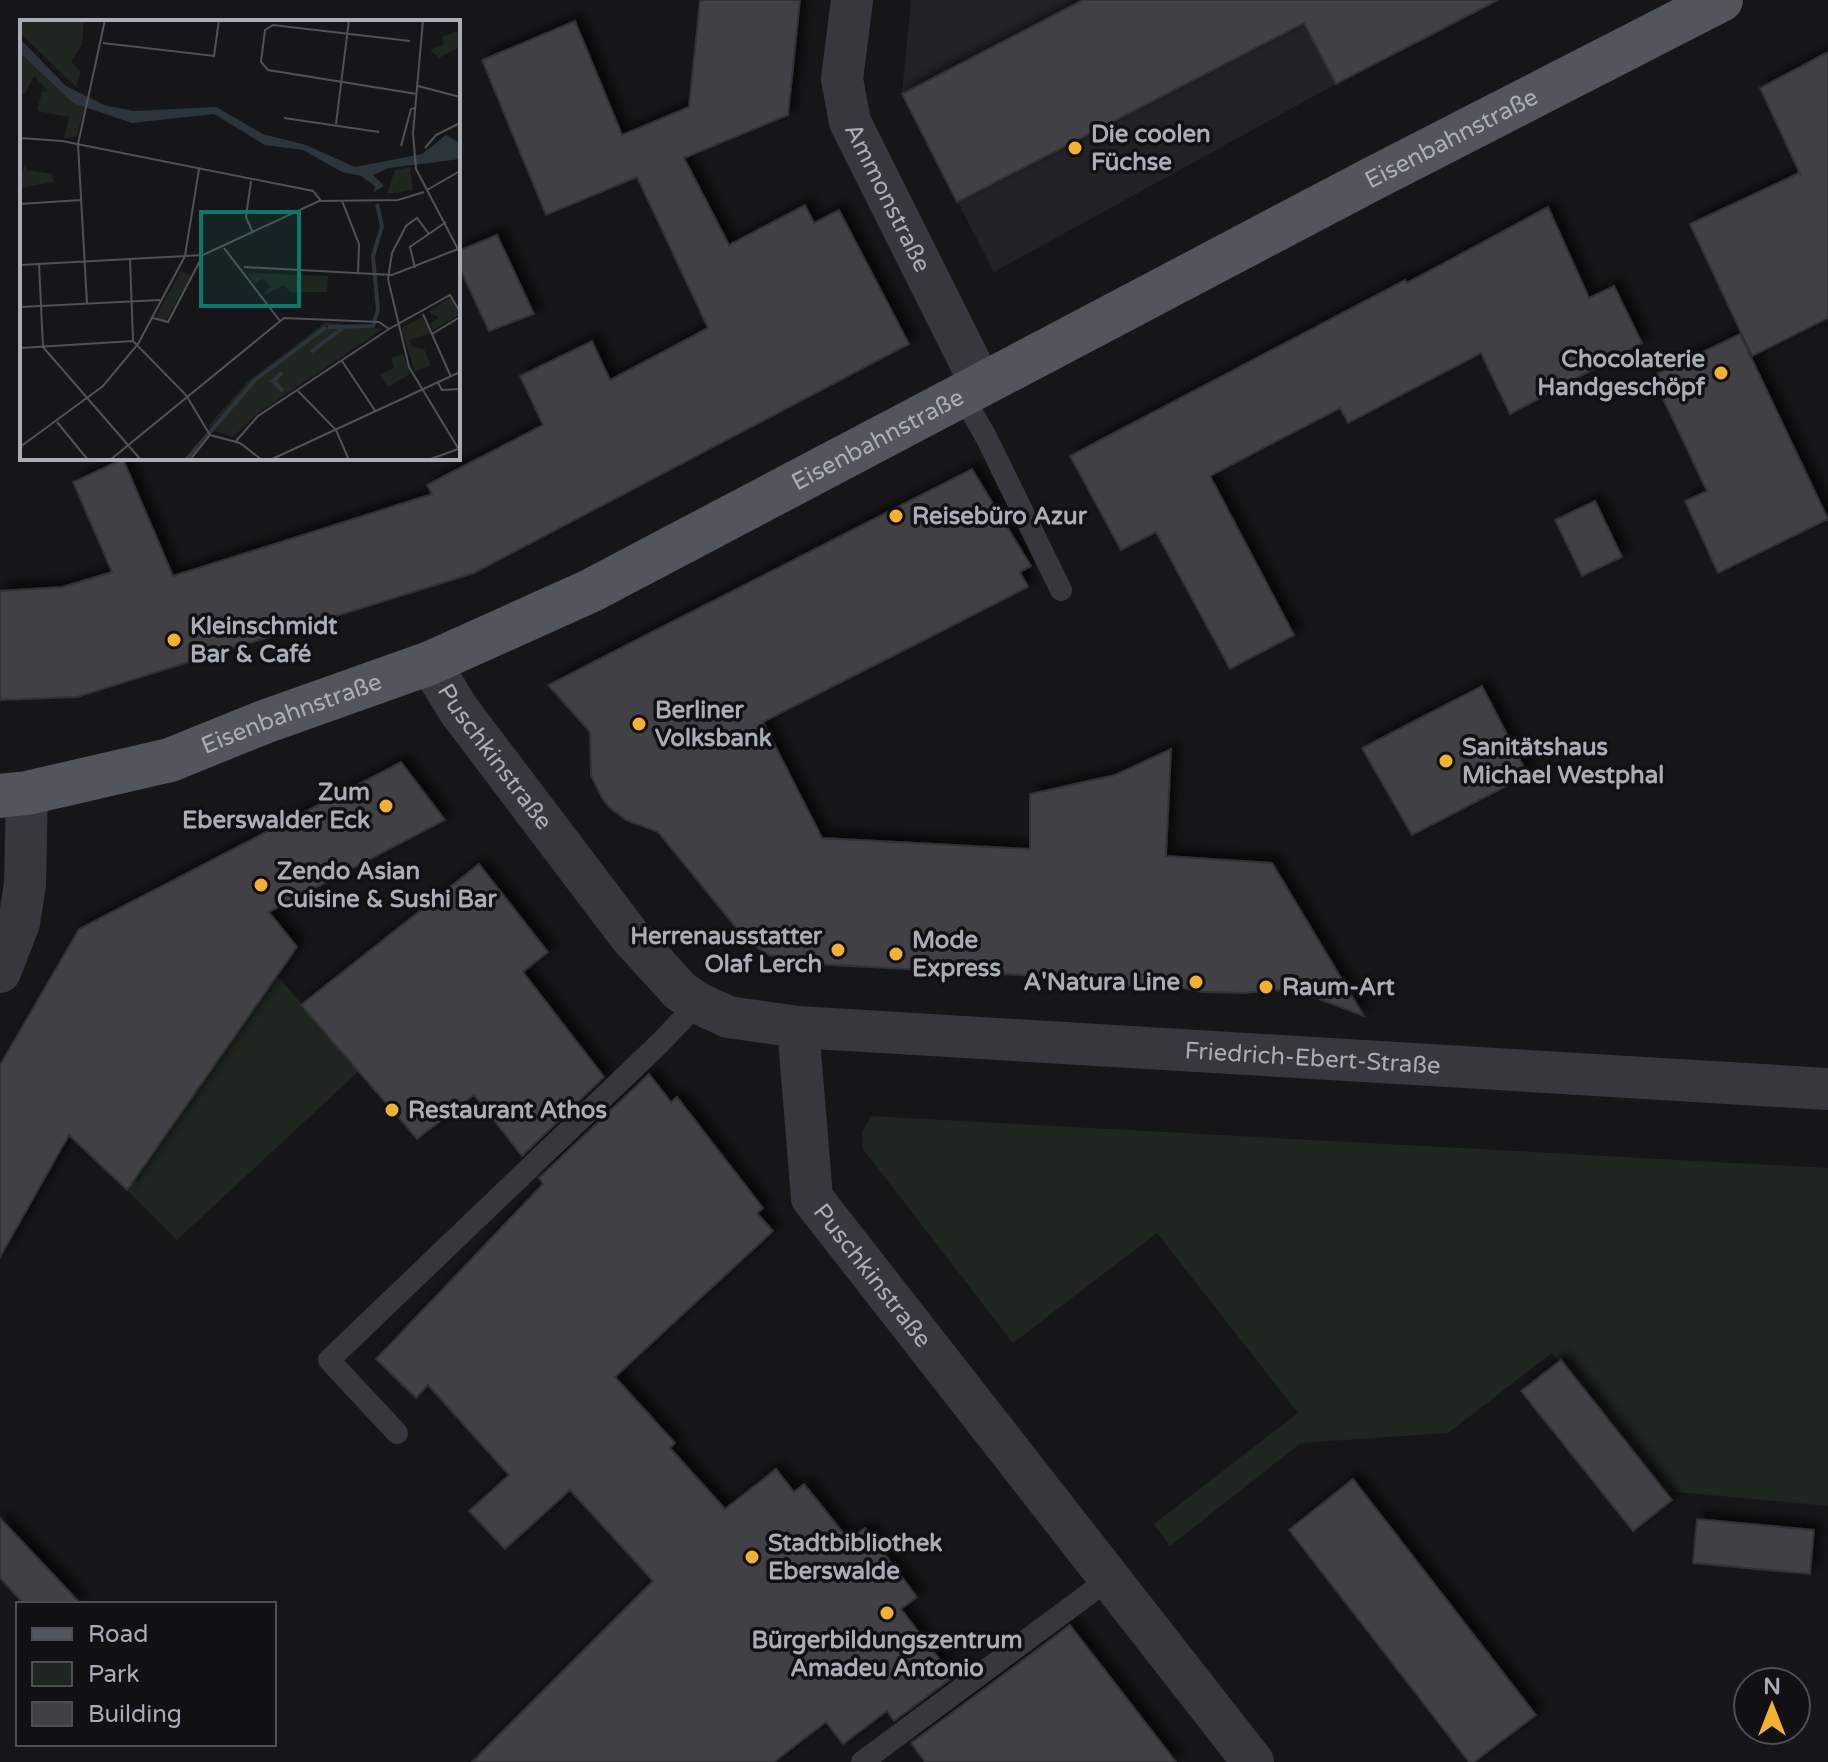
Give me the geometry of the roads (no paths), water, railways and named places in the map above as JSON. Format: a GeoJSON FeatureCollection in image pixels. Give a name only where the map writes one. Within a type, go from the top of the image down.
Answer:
{"type":"FeatureCollection","features":[{"type":"Feature","properties":{"kind":"main road","name":"Eisenbahnstraße"},"geometry":{"type":"LineString","coordinates":[[14,794],[170,760],[264,722],[430,663],[611,581],[1721,0]]}},
{"type":"Feature","properties":{"kind":"street","name":"Ammonstraße"},"geometry":{"type":"LineString","coordinates":[[852,0],[842,79],[850,122],[972,390]]}},
{"type":"Feature","properties":{"kind":"street","name":"Puschkinstraße"},"geometry":{"type":"LineString","coordinates":[[430,663],[458,709],[629,935],[680,991],[728,1017],[798,1027],[812,1198],[1253,1762]]}},
{"type":"Feature","properties":{"kind":"street"},"geometry":{"type":"LineString","coordinates":[[0,972],[19,923],[25,884],[14,794]]}},
{"type":"Feature","properties":{"kind":"street","name":"Friedrich-Ebert-Straße"},"geometry":{"type":"LineString","coordinates":[[798,1027],[1828,1089]]}},
{"type":"Feature","properties":{"kind":"lane"},"geometry":{"type":"LineString","coordinates":[[972,390],[986,437],[1061,590]]}},
{"type":"Feature","properties":{"kind":"lane"},"geometry":{"type":"LineString","coordinates":[[397,1433],[329,1360],[698,1003]]}},
{"type":"Feature","properties":{"kind":"lane"},"geometry":{"type":"LineString","coordinates":[[862,1762],[1109,1579]]}},
{"type":"Feature","properties":{"kind":"place","name":"Die coolen Füchse"},"geometry":{"type":"Point","coordinates":[1075,148]}},
{"type":"Feature","properties":{"kind":"place","name":"Chocolaterie Handgeschöpf"},"geometry":{"type":"Point","coordinates":[1721,373]}},
{"type":"Feature","properties":{"kind":"place","name":"Reisebüro Azur"},"geometry":{"type":"Point","coordinates":[896,516]}},
{"type":"Feature","properties":{"kind":"place","name":"Kleinschmidt Bar & Café"},"geometry":{"type":"Point","coordinates":[174,640]}},
{"type":"Feature","properties":{"kind":"place","name":"Berliner Volksbank"},"geometry":{"type":"Point","coordinates":[639,724]}},
{"type":"Feature","properties":{"kind":"place","name":"Sanitätshaus Michael Westphal"},"geometry":{"type":"Point","coordinates":[1446,761]}},
{"type":"Feature","properties":{"kind":"place","name":"Zum Eberswalder Eck"},"geometry":{"type":"Point","coordinates":[386,806]}},
{"type":"Feature","properties":{"kind":"place","name":"Zendo Asian Cuisine & Sushi Bar"},"geometry":{"type":"Point","coordinates":[261,885]}},
{"type":"Feature","properties":{"kind":"place","name":"Herrenausstatter Olaf Lerch"},"geometry":{"type":"Point","coordinates":[838,950]}},
{"type":"Feature","properties":{"kind":"place","name":"Mode Express"},"geometry":{"type":"Point","coordinates":[896,954]}},
{"type":"Feature","properties":{"kind":"place","name":"A'Natura Line"},"geometry":{"type":"Point","coordinates":[1196,982]}},
{"type":"Feature","properties":{"kind":"place","name":"Raum-Art"},"geometry":{"type":"Point","coordinates":[1266,987]}},
{"type":"Feature","properties":{"kind":"place","name":"Restaurant Athos"},"geometry":{"type":"Point","coordinates":[392,1110]}},
{"type":"Feature","properties":{"kind":"place","name":"Stadtbibliothek Eberswalde"},"geometry":{"type":"Point","coordinates":[752,1557]}},
{"type":"Feature","properties":{"kind":"place","name":"Bürgerbildungszentrum Amadeu Antonio"},"geometry":{"type":"Point","coordinates":[887,1613]}}]}
